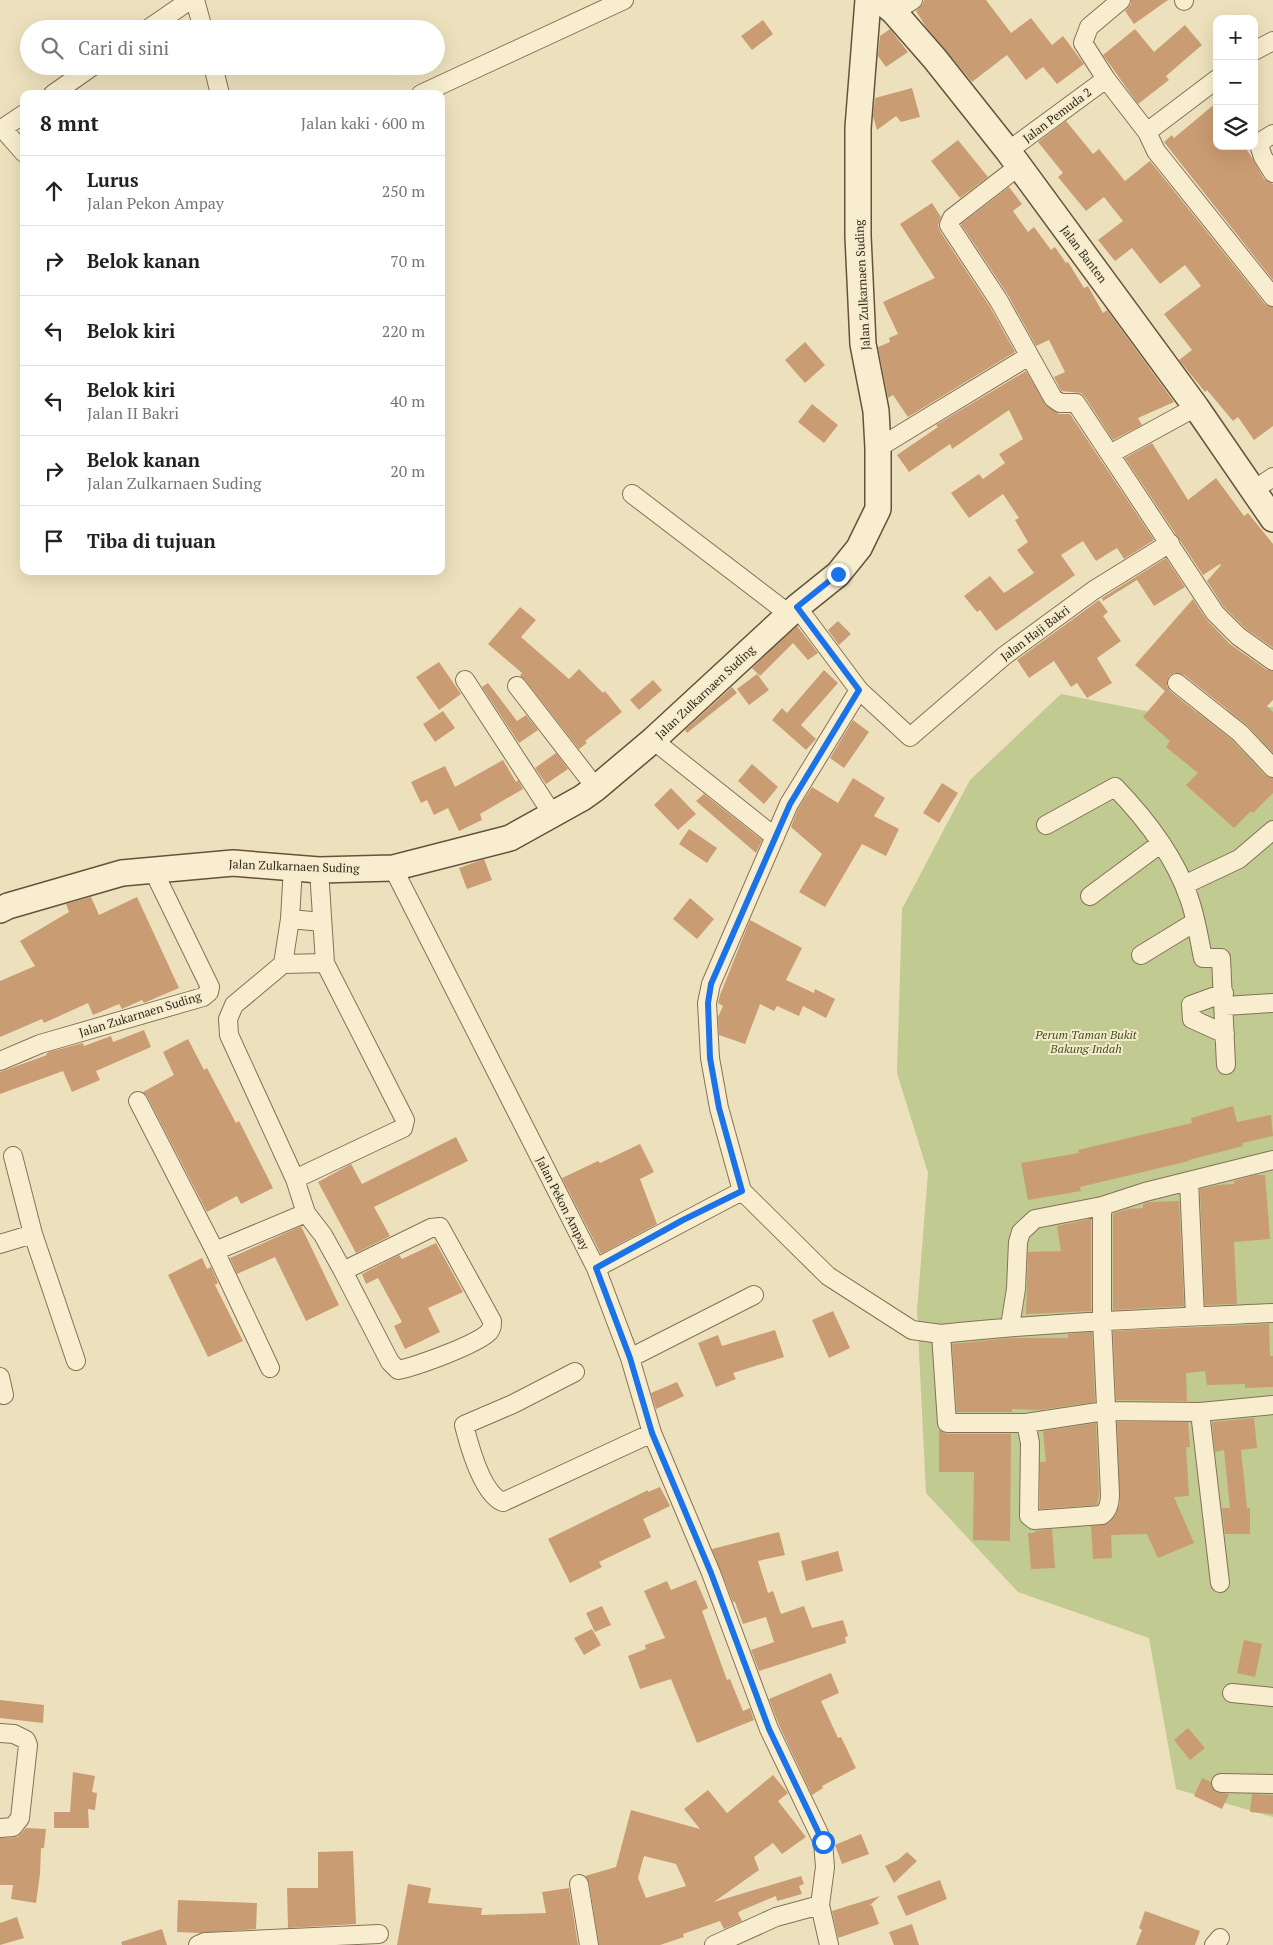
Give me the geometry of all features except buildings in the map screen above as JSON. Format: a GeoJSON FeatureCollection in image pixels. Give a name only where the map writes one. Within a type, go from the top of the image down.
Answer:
{"type":"FeatureCollection","features":[{"type":"Feature","properties":{"kind":"street"},"geometry":{"type":"LineString","coordinates":[[161,20],[190,0]]}},
{"type":"Feature","properties":{"kind":"street"},"geometry":{"type":"LineString","coordinates":[[195,0],[200,20]]}},
{"type":"Feature","properties":{"kind":"street"},"geometry":{"type":"LineString","coordinates":[[430,90],[624,0]]}},
{"type":"Feature","properties":{"kind":"street","name":"Jalan Zulkarnaen Suding"},"geometry":{"type":"LineString","coordinates":[[0,910],[8,906],[122,873],[233,863],[320,870],[393,868],[510,838],[553,815],[596,788],[653,740],[793,610],[838,574],[859,548],[878,508],[876,411],[863,344],[858,236],[858,128],[868,0]]}},
{"type":"Feature","properties":{"kind":"street"},"geometry":{"type":"LineString","coordinates":[[1121,0],[1089,27],[1082,43],[1106,79],[1147,132],[1156,151],[1273,297]]}},
{"type":"Feature","properties":{"kind":"street","name":"Jalan Banten"},"geometry":{"type":"LineString","coordinates":[[896,4],[1014,159],[1196,407],[1264,483],[1273,519]]}},
{"type":"Feature","properties":{"kind":"street"},"geometry":{"type":"LineString","coordinates":[[1258,49],[1273,40]]}},
{"type":"Feature","properties":{"kind":"street"},"geometry":{"type":"LineString","coordinates":[[59,90],[80,75]]}},
{"type":"Feature","properties":{"kind":"street"},"geometry":{"type":"LineString","coordinates":[[215,75],[219,90]]}},
{"type":"Feature","properties":{"kind":"street","name":"Jalan Pemuda 2"},"geometry":{"type":"LineString","coordinates":[[1029,356],[999,301],[949,225],[952,218],[1014,159],[1106,79]]}},
{"type":"Feature","properties":{"kind":"street"},"geometry":{"type":"LineString","coordinates":[[1147,132],[1213,82]]}},
{"type":"Feature","properties":{"kind":"street"},"geometry":{"type":"LineString","coordinates":[[20,117],[1,129],[20,149]]}},
{"type":"Feature","properties":{"kind":"street"},"geometry":{"type":"LineString","coordinates":[[1273,134],[1260,142],[1260,148],[1273,173]]}},
{"type":"Feature","properties":{"kind":"street"},"geometry":{"type":"LineString","coordinates":[[878,448],[1029,356],[1053,398],[1060,403],[1076,403],[1215,613],[1238,636],[1273,661]]}},
{"type":"Feature","properties":{"kind":"street"},"geometry":{"type":"LineString","coordinates":[[1110,454],[1196,407]]}},
{"type":"Feature","properties":{"kind":"street"},"geometry":{"type":"LineString","coordinates":[[632,494],[793,610],[859,690],[790,804],[714,975],[708,1003],[710,1058],[719,1108],[742,1191],[828,1276],[912,1330],[941,1334],[1010,1326],[1102,1320],[1273,1313]]}},
{"type":"Feature","properties":{"kind":"street","name":"Jalan Haji Bakri"},"geometry":{"type":"LineString","coordinates":[[859,690],[910,737],[1011,650],[1094,590],[1170,543]]}},
{"type":"Feature","properties":{"kind":"street"},"geometry":{"type":"LineString","coordinates":[[465,680],[553,815]]}},
{"type":"Feature","properties":{"kind":"street"},"geometry":{"type":"LineString","coordinates":[[1177,683],[1240,733],[1273,768]]}},
{"type":"Feature","properties":{"kind":"street"},"geometry":{"type":"LineString","coordinates":[[517,686],[596,788]]}},
{"type":"Feature","properties":{"kind":"street"},"geometry":{"type":"LineString","coordinates":[[653,740],[775,837]]}},
{"type":"Feature","properties":{"kind":"street"},"geometry":{"type":"LineString","coordinates":[[1046,825],[1115,787],[1137,809],[1184,885],[1190,901],[1203,958],[1221,958],[1226,1065]]}},
{"type":"Feature","properties":{"kind":"street"},"geometry":{"type":"LineString","coordinates":[[1184,885],[1239,859],[1273,830]]}},
{"type":"Feature","properties":{"kind":"street"},"geometry":{"type":"LineString","coordinates":[[1090,896],[1160,844]]}},
{"type":"Feature","properties":{"kind":"street"},"geometry":{"type":"LineString","coordinates":[[283,964],[290,919],[293,867]]}},
{"type":"Feature","properties":{"kind":"street","name":"Jalan Pekon Ampay"},"geometry":{"type":"LineString","coordinates":[[393,868],[596,1268],[630,1358],[652,1433],[718,1590],[769,1729],[823,1842],[825,1867],[820,1905],[830,1945]]}},
{"type":"Feature","properties":{"kind":"street","name":"Jalan Zukarnaen Suding"},"geometry":{"type":"LineString","coordinates":[[0,1061],[40,1044],[203,997],[209,992],[210,987],[153,870]]}},
{"type":"Feature","properties":{"kind":"street"},"geometry":{"type":"LineString","coordinates":[[295,1180],[403,1128],[406,1124],[406,1120],[325,962],[320,870]]}},
{"type":"Feature","properties":{"kind":"street"},"geometry":{"type":"LineString","coordinates":[[290,919],[322,922]]}},
{"type":"Feature","properties":{"kind":"street"},"geometry":{"type":"LineString","coordinates":[[1141,955],[1195,922]]}},
{"type":"Feature","properties":{"kind":"street"},"geometry":{"type":"LineString","coordinates":[[325,962],[283,964],[234,1005],[228,1019],[229,1035],[295,1180],[306,1213],[323,1235],[390,1362],[398,1370],[461,1348],[487,1333],[492,1327],[492,1321],[440,1227],[431,1228],[342,1271]]}},
{"type":"Feature","properties":{"kind":"street"},"geometry":{"type":"LineString","coordinates":[[1225,1034],[1192,1019],[1191,1005],[1224,1000],[1273,1003]]}},
{"type":"Feature","properties":{"kind":"street"},"geometry":{"type":"LineString","coordinates":[[138,1101],[215,1252],[270,1368]]}},
{"type":"Feature","properties":{"kind":"street"},"geometry":{"type":"LineString","coordinates":[[13,1156],[33,1234],[76,1361]]}},
{"type":"Feature","properties":{"kind":"street"},"geometry":{"type":"LineString","coordinates":[[1010,1326],[1016,1289],[1018,1242],[1021,1232],[1035,1220],[1102,1206],[1189,1181],[1273,1160]]}},
{"type":"Feature","properties":{"kind":"street"},"geometry":{"type":"LineString","coordinates":[[1189,1181],[1195,1316]]}},
{"type":"Feature","properties":{"kind":"street"},"geometry":{"type":"LineString","coordinates":[[596,1268],[683,1220],[742,1191]]}},
{"type":"Feature","properties":{"kind":"street"},"geometry":{"type":"LineString","coordinates":[[1026,1423],[1030,1444],[1030,1519],[1102,1515],[1109,1507],[1110,1501],[1102,1320],[1102,1206]]}},
{"type":"Feature","properties":{"kind":"street"},"geometry":{"type":"LineString","coordinates":[[215,1252],[306,1213]]}},
{"type":"Feature","properties":{"kind":"street"},"geometry":{"type":"LineString","coordinates":[[0,1244],[33,1234]]}},
{"type":"Feature","properties":{"kind":"street"},"geometry":{"type":"LineString","coordinates":[[630,1358],[754,1295]]}},
{"type":"Feature","properties":{"kind":"street"},"geometry":{"type":"LineString","coordinates":[[941,1334],[947,1423],[1026,1423],[1105,1411],[1200,1412],[1273,1406]]}},
{"type":"Feature","properties":{"kind":"street"},"geometry":{"type":"LineString","coordinates":[[575,1372],[513,1404],[464,1425],[482,1480],[498,1500],[503,1502],[652,1433]]}},
{"type":"Feature","properties":{"kind":"street"},"geometry":{"type":"LineString","coordinates":[[0,1376],[4,1395]]}},
{"type":"Feature","properties":{"kind":"street"},"geometry":{"type":"LineString","coordinates":[[1200,1412],[1220,1583]]}},
{"type":"Feature","properties":{"kind":"street"},"geometry":{"type":"LineString","coordinates":[[1232,1693],[1273,1697]]}},
{"type":"Feature","properties":{"kind":"street"},"geometry":{"type":"LineString","coordinates":[[0,1733],[21,1736],[28,1745],[20,1818],[14,1827],[0,1828]]}},
{"type":"Feature","properties":{"kind":"street"},"geometry":{"type":"LineString","coordinates":[[1221,1783],[1273,1784]]}},
{"type":"Feature","properties":{"kind":"street"},"geometry":{"type":"LineString","coordinates":[[579,1884],[589,1945]]}},
{"type":"Feature","properties":{"kind":"street"},"geometry":{"type":"LineString","coordinates":[[714,1945],[776,1917],[820,1905]]}},
{"type":"Feature","properties":{"kind":"street"},"geometry":{"type":"LineString","coordinates":[[198,1945],[204,1942],[281,1942],[380,1934]]}},
{"type":"Feature","properties":{"kind":"green space","name":"Perum Taman Bukit Bakung Indah"},"geometry":{"type":"Polygon","coordinates":[[[1061,694],[1161,714],[1273,707],[1273,1817],[1176,1789],[1149,1638],[1018,1592],[926,1493],[917,1310],[928,1173],[897,1073],[902,909],[970,780],[1061,694]]]}},
{"type":"Feature","properties":{"kind":"route"},"geometry":{"type":"LineString","coordinates":[[823,1842],[769,1729],[711,1573],[683,1511],[652,1433],[630,1358],[596,1268],[683,1220],[742,1191],[719,1108],[710,1058],[708,1003],[711,984],[722,957],[790,804],[859,690],[797,607],[838,574]]}}]}
